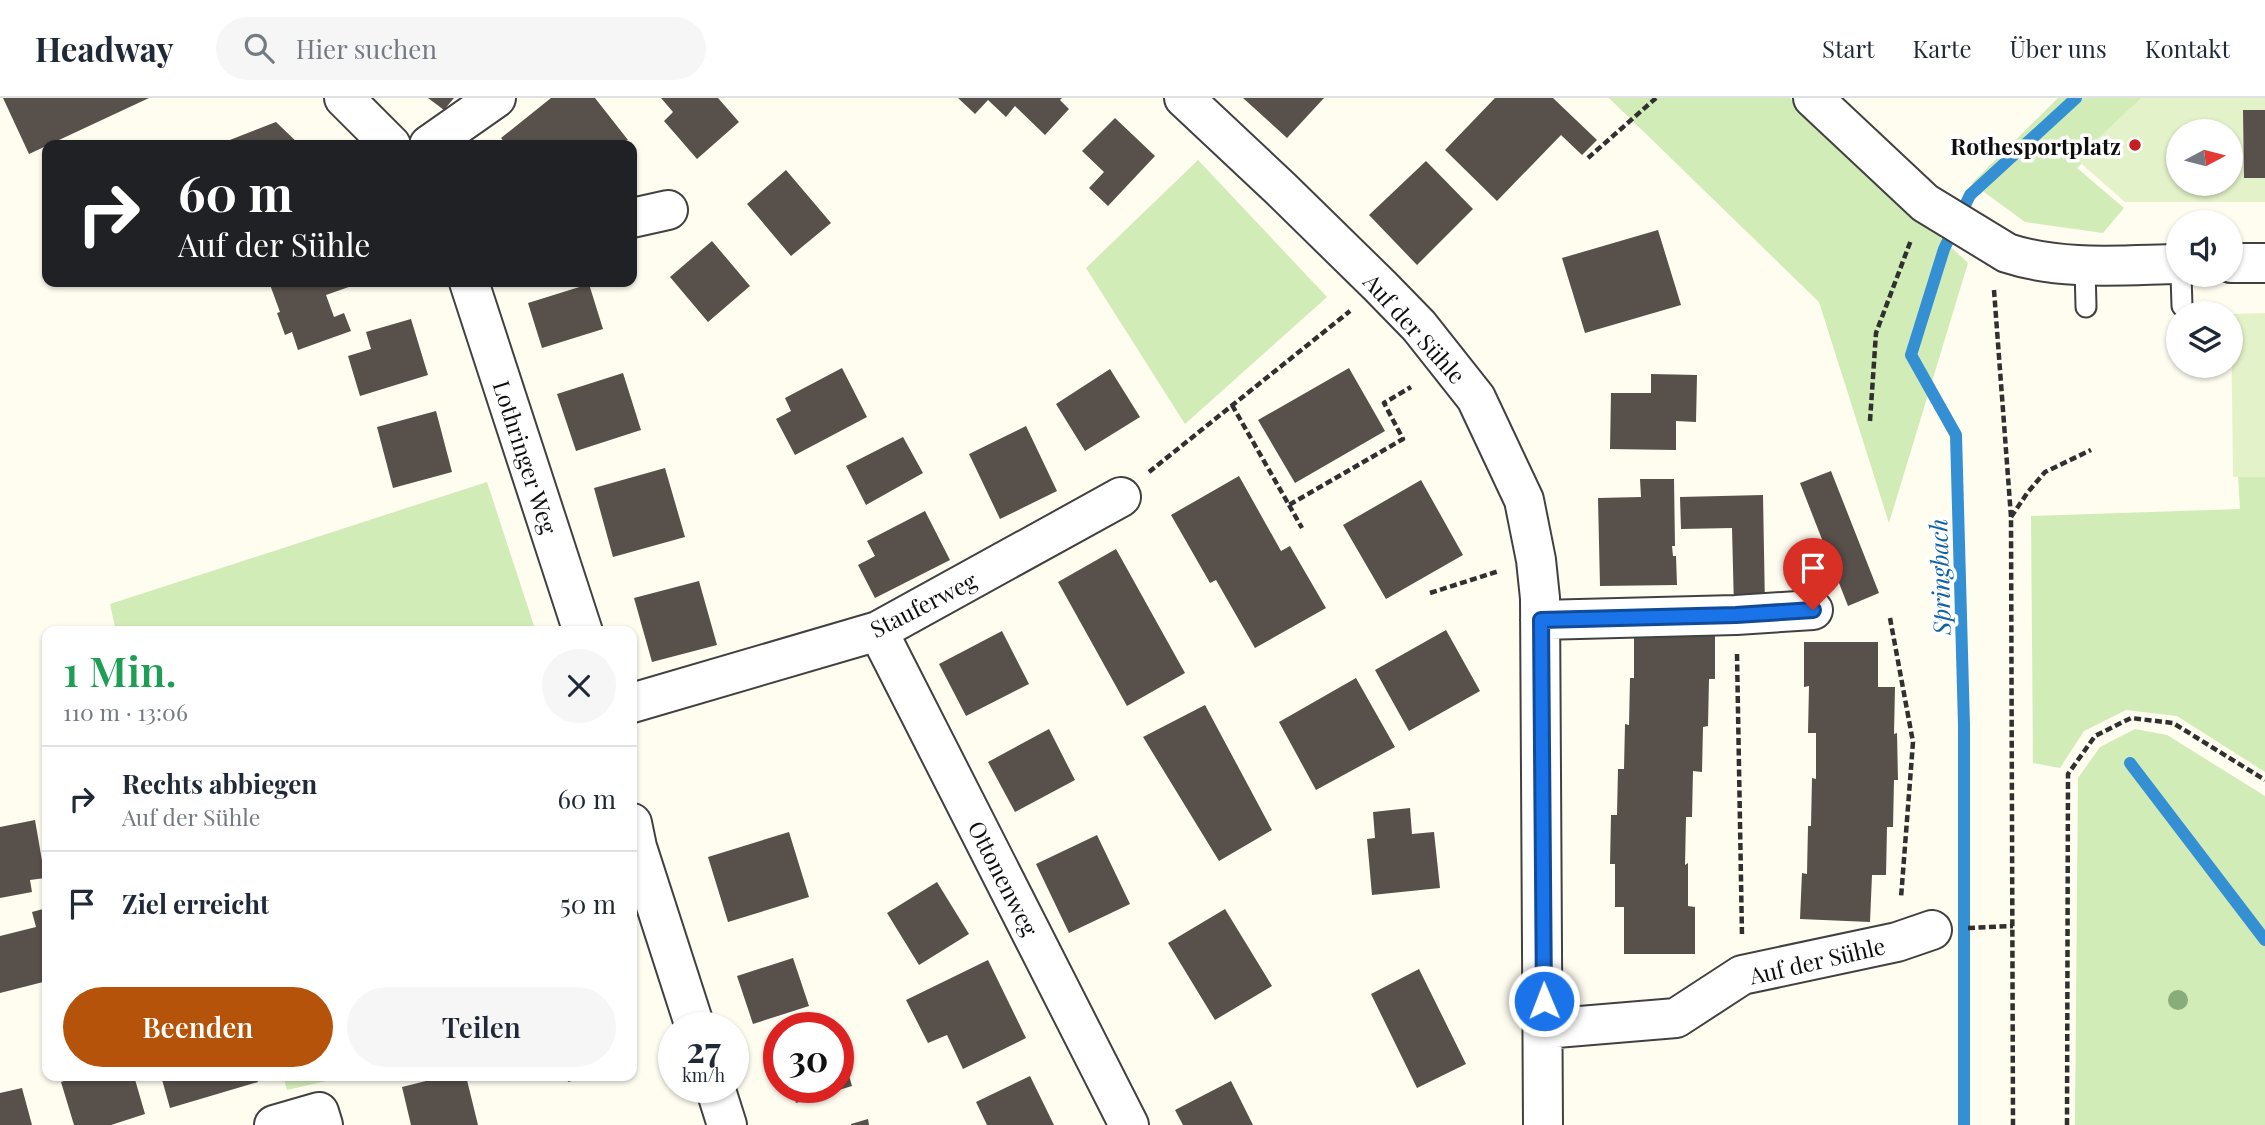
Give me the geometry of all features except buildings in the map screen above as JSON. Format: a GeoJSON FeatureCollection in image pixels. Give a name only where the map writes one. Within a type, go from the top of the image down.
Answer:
{"type":"FeatureCollection","features":[{"type":"Feature","properties":{"kind":"street"},"geometry":{"type":"LineString","coordinates":[[344,98],[386,140]]}},
{"type":"Feature","properties":{"kind":"street"},"geometry":{"type":"LineString","coordinates":[[436,140],[496,98]]}},
{"type":"Feature","properties":{"kind":"street","name":"Auf der Sühle"},"geometry":{"type":"LineString","coordinates":[[1184,98],[1281,188],[1419,326],[1476,398],[1524,500],[1536,560],[1541,620],[1543,1125]]}},
{"type":"Feature","properties":{"kind":"street"},"geometry":{"type":"LineString","coordinates":[[1813,98],[1930,207],[1981,239],[2022,258],[2085,266],[2166,264]]}},
{"type":"Feature","properties":{"kind":"street"},"geometry":{"type":"LineString","coordinates":[[2243,263],[2265,262]]}},
{"type":"Feature","properties":{"kind":"street","name":"Lothringer Weg"},"geometry":{"type":"LineString","coordinates":[[471,287],[581,626]]}},
{"type":"Feature","properties":{"kind":"street","name":"Stauferweg"},"geometry":{"type":"LineString","coordinates":[[637,702],[878,631],[1121,497]]}},
{"type":"Feature","properties":{"kind":"street"},"geometry":{"type":"LineString","coordinates":[[1541,620],[1736,615],[1813,610]]}},
{"type":"Feature","properties":{"kind":"street","name":"Ottonenweg"},"geometry":{"type":"LineString","coordinates":[[878,631],[1129,1125]]}},
{"type":"Feature","properties":{"kind":"street"},"geometry":{"type":"LineString","coordinates":[[637,847],[690,1012]]}},
{"type":"Feature","properties":{"kind":"street","name":"Auf der Sühle"},"geometry":{"type":"LineString","coordinates":[[1544,1029],[1676,1018],[1742,975],[1915,936]]}},
{"type":"Feature","properties":{"kind":"street"},"geometry":{"type":"LineString","coordinates":[[720,1103],[727,1125]]}},
{"type":"Feature","properties":{"kind":"street"},"geometry":{"type":"LineString","coordinates":[[274,1125],[320,1108]]}},
{"type":"Feature","properties":{"kind":"lane"},"geometry":{"type":"LineString","coordinates":[[2085,266],[2086,307]]}},
{"type":"Feature","properties":{"kind":"path"},"geometry":{"type":"LineString","coordinates":[[1588,158],[1656,98]]}},
{"type":"Feature","properties":{"kind":"path"},"geometry":{"type":"LineString","coordinates":[[1870,421],[1876,333],[1930,207]]}},
{"type":"Feature","properties":{"kind":"path"},"geometry":{"type":"LineString","coordinates":[[1981,239],[2011,517],[2013,1125]]}},
{"type":"Feature","properties":{"kind":"path"},"geometry":{"type":"LineString","coordinates":[[1121,497],[1380,286]]}},
{"type":"Feature","properties":{"kind":"path"},"geometry":{"type":"LineString","coordinates":[[1289,505],[1403,439],[1384,403],[1411,387]]}},
{"type":"Feature","properties":{"kind":"path"},"geometry":{"type":"LineString","coordinates":[[1232,405],[1302,528]]}},
{"type":"Feature","properties":{"kind":"path"},"geometry":{"type":"LineString","coordinates":[[2011,517],[2045,472],[2091,450]]}},
{"type":"Feature","properties":{"kind":"path"},"geometry":{"type":"LineString","coordinates":[[1430,593],[1536,560]]}},
{"type":"Feature","properties":{"kind":"path"},"geometry":{"type":"LineString","coordinates":[[1736,615],[1742,975]]}},
{"type":"Feature","properties":{"kind":"path"},"geometry":{"type":"LineString","coordinates":[[1890,618],[1913,742],[1915,936]]}},
{"type":"Feature","properties":{"kind":"path"},"geometry":{"type":"LineString","coordinates":[[2067,1125],[2068,774],[2095,736],[2131,718],[2173,723],[2265,780]]}},
{"type":"Feature","properties":{"kind":"path"},"geometry":{"type":"LineString","coordinates":[[1975,927],[2013,926]]}},
{"type":"Feature","properties":{"kind":"green space"},"geometry":{"type":"Polygon","coordinates":[[[1609,98],[1790,98],[1968,263],[1889,523],[1819,302],[1609,98]]]}},
{"type":"Feature","properties":{"kind":"green space"},"geometry":{"type":"Polygon","coordinates":[[[2058,98],[2151,98],[2077,168],[2124,208],[2103,233],[2025,222],[1972,183],[2058,98]]]}},
{"type":"Feature","properties":{"kind":"green space","name":"Rothesportplatz"},"geometry":{"type":"Polygon","coordinates":[[[2141,98],[2265,98],[2265,202],[2125,202],[2076,159],[2141,98]]]}},
{"type":"Feature","properties":{"kind":"green space"},"geometry":{"type":"Polygon","coordinates":[[[1198,160],[1327,297],[1185,424],[1086,268],[1198,160]]]}},
{"type":"Feature","properties":{"kind":"green space"},"geometry":{"type":"Polygon","coordinates":[[[2265,313],[2265,477],[2233,477],[2232,378],[2243,378],[2243,314],[2265,313]]]}},
{"type":"Feature","properties":{"kind":"green space"},"geometry":{"type":"Polygon","coordinates":[[[2265,474],[2265,772],[2177,716],[2126,710],[2084,731],[2060,768],[2033,763],[2031,516],[2240,509],[2238,475],[2265,474]]]}},
{"type":"Feature","properties":{"kind":"green space"},"geometry":{"type":"Polygon","coordinates":[[[487,482],[534,626],[115,626],[110,604],[487,482]]]}},
{"type":"Feature","properties":{"kind":"green space"},"geometry":{"type":"Polygon","coordinates":[[[2135,729],[2167,735],[2265,796],[2265,1125],[2075,1125],[2078,778],[2100,747],[2135,729]]]}},
{"type":"Feature","properties":{"kind":"green space"},"geometry":{"type":"Polygon","coordinates":[[[284,1081],[326,1081],[287,1090],[284,1081]]]}},
{"type":"Feature","properties":{"kind":"waterway","name":"Springbach"},"geometry":{"type":"LineString","coordinates":[[1964,1125],[1964,725],[1956,435],[1911,355],[1944,249],[1970,195],[2076,98]]}},
{"type":"Feature","properties":{"kind":"waterway"},"geometry":{"type":"LineString","coordinates":[[2130,763],[2265,940]]}},
{"type":"Feature","properties":{"kind":"place","name":"Rothesportplatz"},"geometry":{"type":"Point","coordinates":[2135,145]}},
{"type":"Feature","properties":{"kind":"route"},"geometry":{"type":"LineString","coordinates":[[1544,1001],[1541,620],[1736,615],[1813,610]]}}]}
